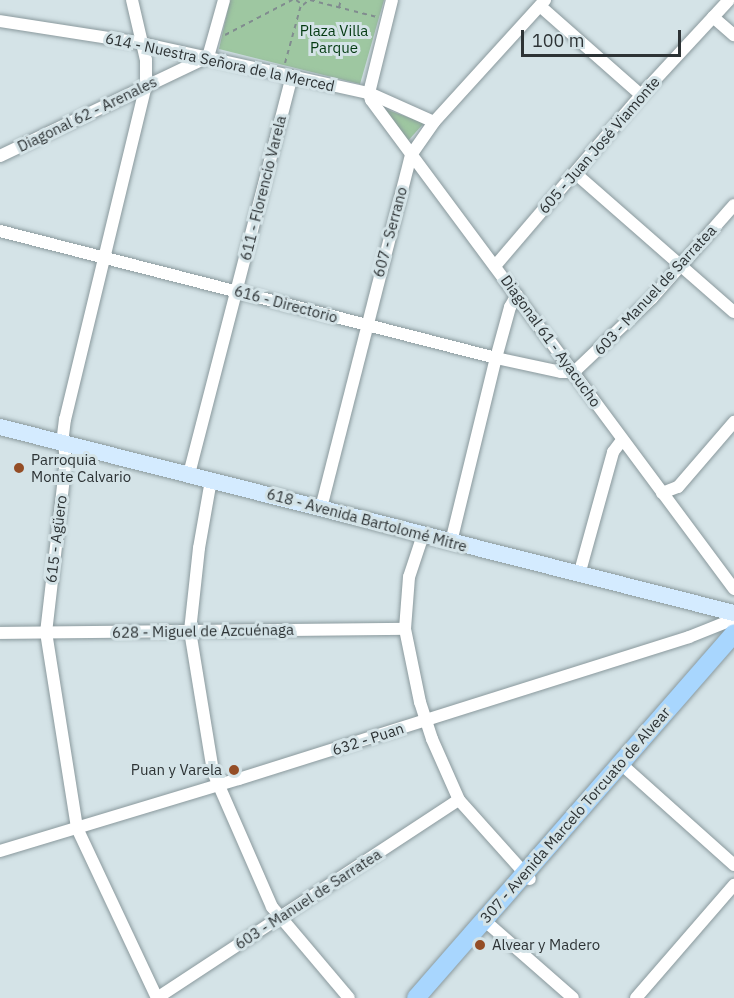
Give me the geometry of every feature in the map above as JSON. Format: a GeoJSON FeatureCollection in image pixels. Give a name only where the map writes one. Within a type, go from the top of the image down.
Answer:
{"type":"FeatureCollection","features":[{"type":"Feature","properties":{"kind":"main road","name":"618 - Avenida Bartolomé Mitre"},"geometry":{"type":"LineString","coordinates":[[0,427],[734,613]]}},
{"type":"Feature","properties":{"kind":"main road","name":"307 - Avenida Marcelo Torcuato de Alvear"},"geometry":{"type":"LineString","coordinates":[[426,998],[734,633]]}},
{"type":"Feature","properties":{"kind":"main road","name":"307 - Avenida Marcelo Torcuato de Alvear"},"geometry":{"type":"LineString","coordinates":[[623,766],[734,645]]}},
{"type":"Feature","properties":{"kind":"main road","name":"307 - Avenida Marcelo Torcuato de Alvear"},"geometry":{"type":"LineString","coordinates":[[416,998],[487,923]]}},
{"type":"Feature","properties":{"kind":"street","name":"615 - Agüero"},"geometry":{"type":"LineString","coordinates":[[132,0],[146,60],[146,85],[65,419],[63,444],[66,460],[46,632],[77,828],[157,998]]}},
{"type":"Feature","properties":{"kind":"street"},"geometry":{"type":"LineString","coordinates":[[208,57],[224,0]]}},
{"type":"Feature","properties":{"kind":"street"},"geometry":{"type":"LineString","coordinates":[[369,93],[392,0]]}},
{"type":"Feature","properties":{"kind":"street","name":"605 - Juan José Viamonte"},"geometry":{"type":"LineString","coordinates":[[495,266],[641,95],[729,0]]}},
{"type":"Feature","properties":{"kind":"street"},"geometry":{"type":"LineString","coordinates":[[542,3],[641,95]]}},
{"type":"Feature","properties":{"kind":"street","name":"607 - Serrano"},"geometry":{"type":"LineString","coordinates":[[321,508],[365,325],[411,155],[434,122],[542,3]]}},
{"type":"Feature","properties":{"kind":"street"},"geometry":{"type":"LineString","coordinates":[[713,17],[734,35]]}},
{"type":"Feature","properties":{"kind":"street","name":"614 - Nuestra Señora de la Merced"},"geometry":{"type":"LineString","coordinates":[[0,21],[141,43],[369,93],[434,122]]}},
{"type":"Feature","properties":{"kind":"street","name":"Diagonal 62 - Arenales"},"geometry":{"type":"LineString","coordinates":[[0,156],[208,57]]}},
{"type":"Feature","properties":{"kind":"street","name":"611 - Florencio Varela"},"geometry":{"type":"LineString","coordinates":[[189,474],[237,291],[287,75]]}},
{"type":"Feature","properties":{"kind":"street","name":"Diagonal 61 - Ayacucho"},"geometry":{"type":"LineString","coordinates":[[369,93],[371,100],[411,155],[734,589]]}},
{"type":"Feature","properties":{"kind":"street"},"geometry":{"type":"LineString","coordinates":[[575,173],[734,312]]}},
{"type":"Feature","properties":{"kind":"street","name":"603 - Manuel de Sarratea"},"geometry":{"type":"LineString","coordinates":[[574,372],[652,298],[734,205]]}},
{"type":"Feature","properties":{"kind":"street","name":"616 - Directorio"},"geometry":{"type":"LineString","coordinates":[[0,231],[496,358],[561,372],[574,372]]}},
{"type":"Feature","properties":{"kind":"street"},"geometry":{"type":"LineString","coordinates":[[451,542],[496,358],[510,307],[517,295]]}},
{"type":"Feature","properties":{"kind":"street"},"geometry":{"type":"LineString","coordinates":[[662,493],[678,486],[734,422]]}},
{"type":"Feature","properties":{"kind":"street"},"geometry":{"type":"LineString","coordinates":[[579,575],[613,452],[622,440]]}},
{"type":"Feature","properties":{"kind":"street"},"geometry":{"type":"LineString","coordinates":[[211,480],[199,548],[190,631],[217,786],[279,918],[349,998]]}},
{"type":"Feature","properties":{"kind":"street"},"geometry":{"type":"LineString","coordinates":[[423,535],[409,577],[405,629],[413,680],[426,721],[459,800],[527,876]]}},
{"type":"Feature","properties":{"kind":"street","name":"632 - Puan"},"geometry":{"type":"LineString","coordinates":[[0,851],[426,721],[689,637],[734,620]]}},
{"type":"Feature","properties":{"kind":"street","name":"628 - Miguel de Azcuénaga"},"geometry":{"type":"LineString","coordinates":[[0,633],[405,629]]}},
{"type":"Feature","properties":{"kind":"street"},"geometry":{"type":"LineString","coordinates":[[623,766],[734,865]]}},
{"type":"Feature","properties":{"kind":"street","name":"603 - Manuel de Sarratea"},"geometry":{"type":"LineString","coordinates":[[157,998],[459,800]]}},
{"type":"Feature","properties":{"kind":"street"},"geometry":{"type":"LineString","coordinates":[[636,998],[734,885]]}},
{"type":"Feature","properties":{"kind":"street"},"geometry":{"type":"LineString","coordinates":[[487,923],[573,998]]}},
{"type":"Feature","properties":{"kind":"path"},"geometry":{"type":"LineString","coordinates":[[212,42],[294,0],[301,5]]}},
{"type":"Feature","properties":{"kind":"path"},"geometry":{"type":"LineString","coordinates":[[301,5],[305,5],[310,0],[387,20]]}},
{"type":"Feature","properties":{"kind":"path"},"geometry":{"type":"LineString","coordinates":[[339,8],[341,0]]}},
{"type":"Feature","properties":{"kind":"path"},"geometry":{"type":"LineString","coordinates":[[287,75],[301,5]]}},
{"type":"Feature","properties":{"kind":"green space","name":"Plaza Villa Parque"},"geometry":{"type":"Polygon","coordinates":[[[230,0],[384,0],[360,84],[219,49],[230,0]]]}},
{"type":"Feature","properties":{"kind":"green space"},"geometry":{"type":"Polygon","coordinates":[[[382,108],[424,123],[407,142],[382,108]]]}},
{"type":"Feature","properties":{"kind":"place","name":"Parroquia Monte Calvario"},"geometry":{"type":"Point","coordinates":[19,468]}},
{"type":"Feature","properties":{"kind":"place","name":"Puan y Varela"},"geometry":{"type":"Point","coordinates":[234,770]}},
{"type":"Feature","properties":{"kind":"place","name":"Alvear y Madero"},"geometry":{"type":"Point","coordinates":[480,945]}}]}
